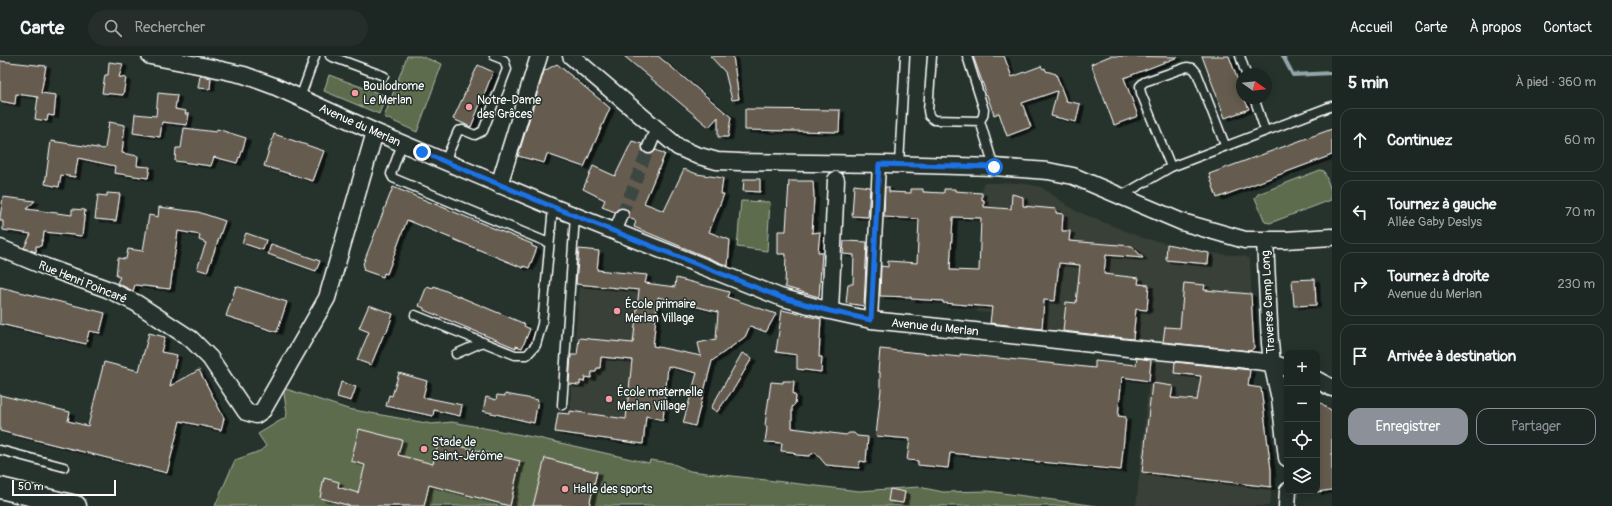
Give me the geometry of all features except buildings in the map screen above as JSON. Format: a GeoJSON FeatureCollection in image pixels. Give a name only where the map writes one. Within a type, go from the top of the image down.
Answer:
{"type":"FeatureCollection","features":[{"type":"Feature","properties":{"kind":"street"},"geometry":{"type":"LineString","coordinates":[[499,185],[540,56]]}},
{"type":"Feature","properties":{"kind":"street"},"geometry":{"type":"LineString","coordinates":[[571,56],[678,146],[696,155],[717,161],[899,164],[994,167],[1048,171],[1073,176],[1189,224],[1245,240],[1265,241],[1332,237]]}},
{"type":"Feature","properties":{"kind":"street","name":"Avenue du Merlan"},"geometry":{"type":"LineString","coordinates":[[159,57],[244,75],[300,98],[402,144],[575,216],[697,262],[780,297],[830,311],[871,320],[1272,363],[1284,367]]}},
{"type":"Feature","properties":{"kind":"street"},"geometry":{"type":"LineString","coordinates":[[649,147],[657,128]]}},
{"type":"Feature","properties":{"kind":"street","name":"Rue Henri Poincaré"},"geometry":{"type":"LineString","coordinates":[[0,248],[46,267],[107,289],[136,303],[191,339],[210,358],[246,412],[256,414],[263,410],[327,298],[375,132]]}},
{"type":"Feature","properties":{"kind":"street"},"geometry":{"type":"LineString","coordinates":[[871,320],[879,164]]}},
{"type":"Feature","properties":{"kind":"street"},"geometry":{"type":"LineString","coordinates":[[830,311],[836,180]]}},
{"type":"Feature","properties":{"kind":"street"},"geometry":{"type":"LineString","coordinates":[[615,232],[622,215]]}},
{"type":"Feature","properties":{"kind":"street","name":"Traverse Camp Long"},"geometry":{"type":"LineString","coordinates":[[1265,241],[1272,363],[1280,394],[1284,431]]}},
{"type":"Feature","properties":{"kind":"street"},"geometry":{"type":"LineString","coordinates":[[1320,382],[1332,388]]}},
{"type":"Feature","properties":{"kind":"street"},"geometry":{"type":"LineString","coordinates":[[0,488],[76,506]]}},
{"type":"Feature","properties":{"kind":"street"},"geometry":{"type":"LineString","coordinates":[[1287,506],[1288,494]]}},
{"type":"Feature","properties":{"kind":"lane"},"geometry":{"type":"LineString","coordinates":[[300,98],[315,56]]}},
{"type":"Feature","properties":{"kind":"lane"},"geometry":{"type":"LineString","coordinates":[[330,56],[384,76]]}},
{"type":"Feature","properties":{"kind":"lane"},"geometry":{"type":"LineString","coordinates":[[445,161],[458,131],[463,130],[475,135],[482,131],[507,70],[504,60],[494,56]]}},
{"type":"Feature","properties":{"kind":"lane"},"geometry":{"type":"LineString","coordinates":[[899,164],[904,56]]}},
{"type":"Feature","properties":{"kind":"lane"},"geometry":{"type":"LineString","coordinates":[[932,56],[928,111],[929,116],[934,120],[980,121]]}},
{"type":"Feature","properties":{"kind":"lane"},"geometry":{"type":"LineString","coordinates":[[967,56],[984,110],[980,121],[994,167]]}},
{"type":"Feature","properties":{"kind":"lane"},"geometry":{"type":"LineString","coordinates":[[1240,56],[1244,68]]}},
{"type":"Feature","properties":{"kind":"lane"},"geometry":{"type":"LineString","coordinates":[[1170,166],[1141,93],[1140,86],[1144,82],[1187,67],[1193,68],[1197,73],[1225,145]]}},
{"type":"Feature","properties":{"kind":"lane"},"geometry":{"type":"LineString","coordinates":[[1256,104],[1265,130]]}},
{"type":"Feature","properties":{"kind":"lane"},"geometry":{"type":"LineString","coordinates":[[1121,196],[1170,166],[1332,106]]}},
{"type":"Feature","properties":{"kind":"lane"},"geometry":{"type":"LineString","coordinates":[[402,144],[391,174],[393,178],[549,243]]}},
{"type":"Feature","properties":{"kind":"lane"},"geometry":{"type":"LineString","coordinates":[[415,314],[515,355],[527,355],[536,346],[542,324],[553,207]]}},
{"type":"Feature","properties":{"kind":"lane"},"geometry":{"type":"LineString","coordinates":[[562,405],[575,216]]}},
{"type":"Feature","properties":{"kind":"lane"},"geometry":{"type":"LineString","coordinates":[[456,354],[483,342]]}},
{"type":"Feature","properties":{"kind":"lane"},"geometry":{"type":"LineString","coordinates":[[0,450],[64,466]]}},
{"type":"Feature","properties":{"kind":"shaded area"},"geometry":{"type":"Polygon","coordinates":[[[983,183],[1021,183],[1041,187],[1076,211],[1143,238],[1209,253],[1245,256],[1248,258],[1250,261],[1254,347],[1249,351],[1250,368],[1248,386],[1261,388],[1271,468],[1271,497],[1269,506],[1136,506],[1153,341],[990,325],[991,313],[977,312],[983,183]]]}},
{"type":"Feature","properties":{"kind":"shaded area"},"geometry":{"type":"Polygon","coordinates":[[[579,249],[599,251],[597,270],[647,275],[646,283],[659,285],[643,444],[555,432],[558,413],[570,414],[572,385],[569,384],[571,355],[577,354],[579,338],[575,339],[580,285],[574,284],[575,274],[577,274],[579,249]]]}},
{"type":"Feature","properties":{"kind":"green space"},"geometry":{"type":"Polygon","coordinates":[[[407,56],[420,56],[442,64],[417,132],[384,117],[407,56]]]}},
{"type":"Feature","properties":{"kind":"green space","name":"Boulodrome Le Merlan"},"geometry":{"type":"Polygon","coordinates":[[[329,75],[386,96],[379,114],[324,91],[329,75]]]}},
{"type":"Feature","properties":{"kind":"green space"},"geometry":{"type":"Polygon","coordinates":[[[1320,170],[1324,171],[1332,193],[1331,200],[1270,223],[1265,222],[1255,198],[1258,194],[1320,170]]]}},
{"type":"Feature","properties":{"kind":"green space"},"geometry":{"type":"Polygon","coordinates":[[[741,201],[770,202],[767,251],[737,247],[741,201]]]}},
{"type":"Feature","properties":{"kind":"green space","name":"Stade de Saint-Jérôme"},"geometry":{"type":"Polygon","coordinates":[[[283,388],[348,409],[432,424],[452,422],[538,438],[649,463],[650,460],[671,463],[690,471],[859,491],[919,487],[943,492],[988,491],[1097,506],[215,506],[235,460],[260,451],[266,446],[258,434],[286,417],[287,413],[283,388]]]}},
{"type":"Feature","properties":{"kind":"waterway"},"geometry":{"type":"LineString","coordinates":[[1283,56],[1293,75],[1332,73]]}},
{"type":"Feature","properties":{"kind":"tunnel"},"geometry":{"type":"LineString","coordinates":[[622,215],[649,147]]}},
{"type":"Feature","properties":{"kind":"place","name":"Boulodrome Le Merlan"},"geometry":{"type":"Point","coordinates":[355,93]}},
{"type":"Feature","properties":{"kind":"place","name":"Notre-Dame des Grâces"},"geometry":{"type":"Point","coordinates":[469,107]}},
{"type":"Feature","properties":{"kind":"place","name":"École primaire Merlan Village"},"geometry":{"type":"Point","coordinates":[617,311]}},
{"type":"Feature","properties":{"kind":"place","name":"École maternelle Merlan Village"},"geometry":{"type":"Point","coordinates":[609,399]}},
{"type":"Feature","properties":{"kind":"place","name":"Stade de Saint-Jérôme"},"geometry":{"type":"Point","coordinates":[424,449]}},
{"type":"Feature","properties":{"kind":"place","name":"Halle des sports"},"geometry":{"type":"Point","coordinates":[565,489]}},
{"type":"Feature","properties":{"kind":"route"},"geometry":{"type":"LineString","coordinates":[[422,152],[553,207],[636,240],[697,262],[780,297],[830,311],[871,320],[879,164],[994,167]]}}]}
